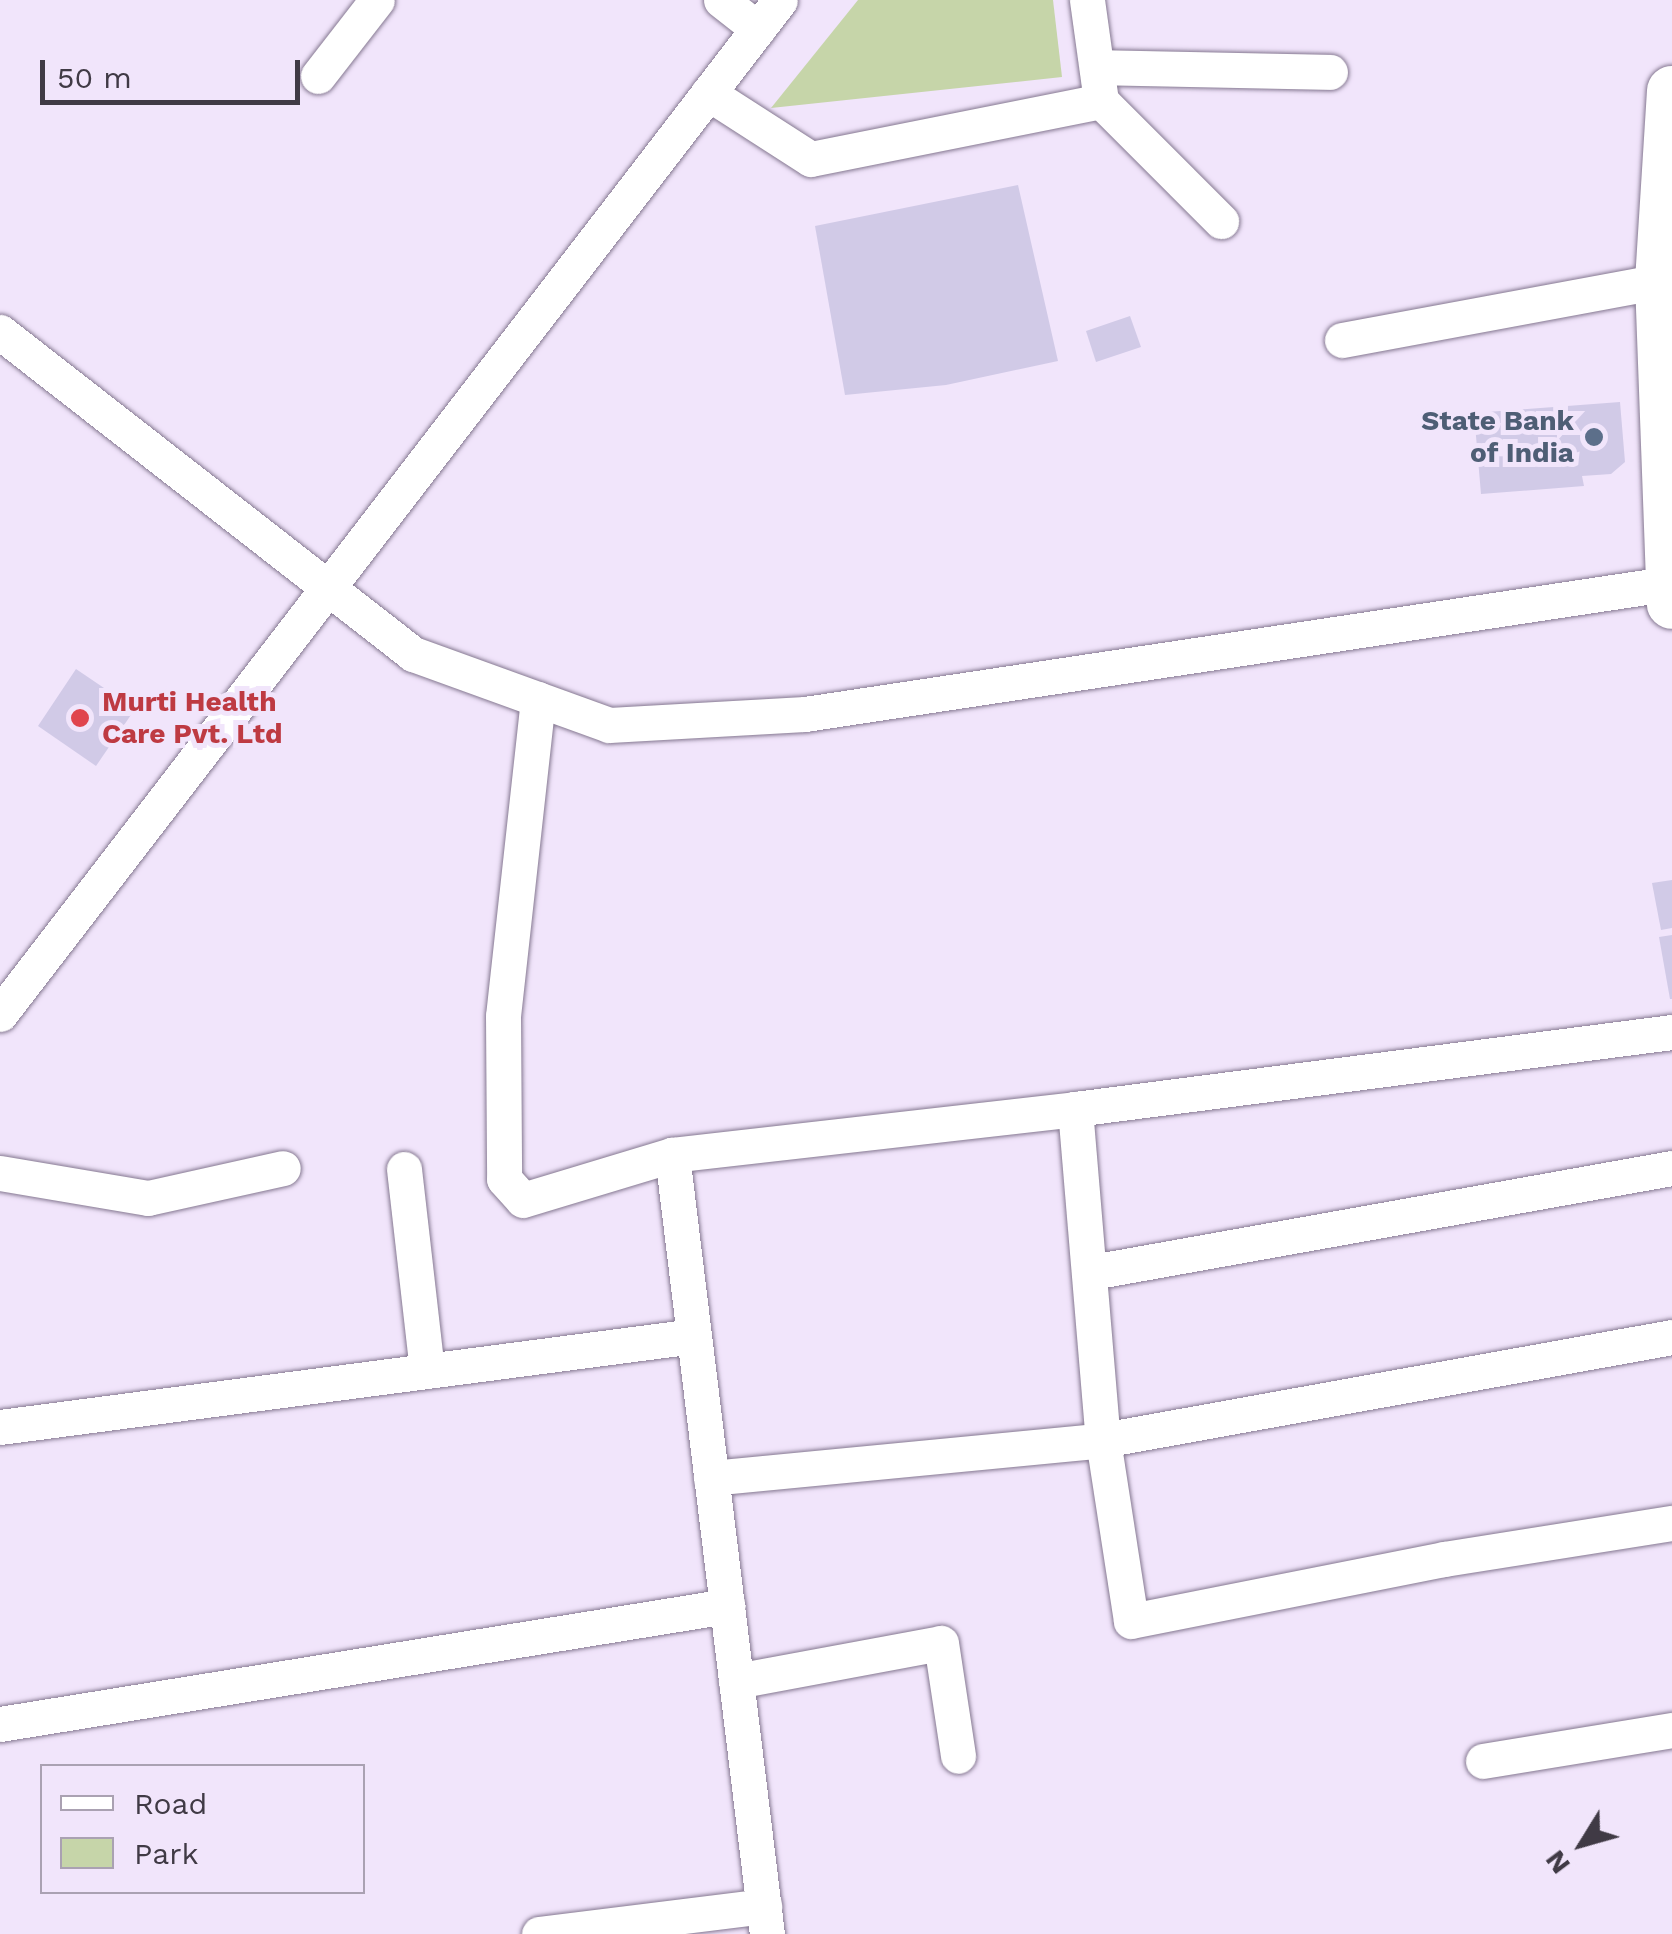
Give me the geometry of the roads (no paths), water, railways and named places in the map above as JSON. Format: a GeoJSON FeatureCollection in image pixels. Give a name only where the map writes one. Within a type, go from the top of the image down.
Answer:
{"type":"FeatureCollection","features":[{"type":"Feature","properties":{"kind":"street"},"geometry":{"type":"LineString","coordinates":[[318,76],[376,0]]}},
{"type":"Feature","properties":{"kind":"street"},"geometry":{"type":"LineString","coordinates":[[720,0],[758,29]]}},
{"type":"Feature","properties":{"kind":"street"},"geometry":{"type":"LineString","coordinates":[[0,1014],[780,0]]}},
{"type":"Feature","properties":{"kind":"street"},"geometry":{"type":"LineString","coordinates":[[1087,0],[1099,84],[1221,221]]}},
{"type":"Feature","properties":{"kind":"street"},"geometry":{"type":"LineString","coordinates":[[708,93],[811,159],[1099,84],[1330,72]]}},
{"type":"Feature","properties":{"kind":"street"},"geometry":{"type":"LineString","coordinates":[[0,332],[413,654],[609,725],[805,714],[1671,591],[1660,281],[1672,91]]}},
{"type":"Feature","properties":{"kind":"street"},"geometry":{"type":"LineString","coordinates":[[1342,340],[1660,281]]}},
{"type":"Feature","properties":{"kind":"street"},"geometry":{"type":"LineString","coordinates":[[538,699],[503,1016],[504,1180],[523,1200],[672,1156],[1672,1032]]}},
{"type":"Feature","properties":{"kind":"street"},"geometry":{"type":"LineString","coordinates":[[1075,1109],[1092,1272],[1103,1440],[1132,1621],[1444,1559],[1672,1524]]}},
{"type":"Feature","properties":{"kind":"street"},"geometry":{"type":"LineString","coordinates":[[538,1934],[766,1920],[672,1156]]}},
{"type":"Feature","properties":{"kind":"street"},"geometry":{"type":"LineString","coordinates":[[0,1173],[148,1198],[283,1168]]}},
{"type":"Feature","properties":{"kind":"street"},"geometry":{"type":"LineString","coordinates":[[1092,1272],[1672,1168]]}},
{"type":"Feature","properties":{"kind":"street"},"geometry":{"type":"LineString","coordinates":[[404,1169],[428,1371]]}},
{"type":"Feature","properties":{"kind":"street"},"geometry":{"type":"LineString","coordinates":[[0,1427],[694,1336]]}},
{"type":"Feature","properties":{"kind":"street"},"geometry":{"type":"LineString","coordinates":[[712,1478],[1103,1440],[1672,1337]]}},
{"type":"Feature","properties":{"kind":"street"},"geometry":{"type":"LineString","coordinates":[[0,1724],[728,1606]]}},
{"type":"Feature","properties":{"kind":"street"},"geometry":{"type":"LineString","coordinates":[[736,1681],[940,1642],[958,1756]]}},
{"type":"Feature","properties":{"kind":"street"},"geometry":{"type":"LineString","coordinates":[[1483,1761],[1672,1730]]}},
{"type":"Feature","properties":{"kind":"place","name":"State Bank of India"},"geometry":{"type":"Point","coordinates":[1594,437]}},
{"type":"Feature","properties":{"kind":"place","name":"Murti Health Care Pvt. Ltd"},"geometry":{"type":"Point","coordinates":[80,718]}}]}
